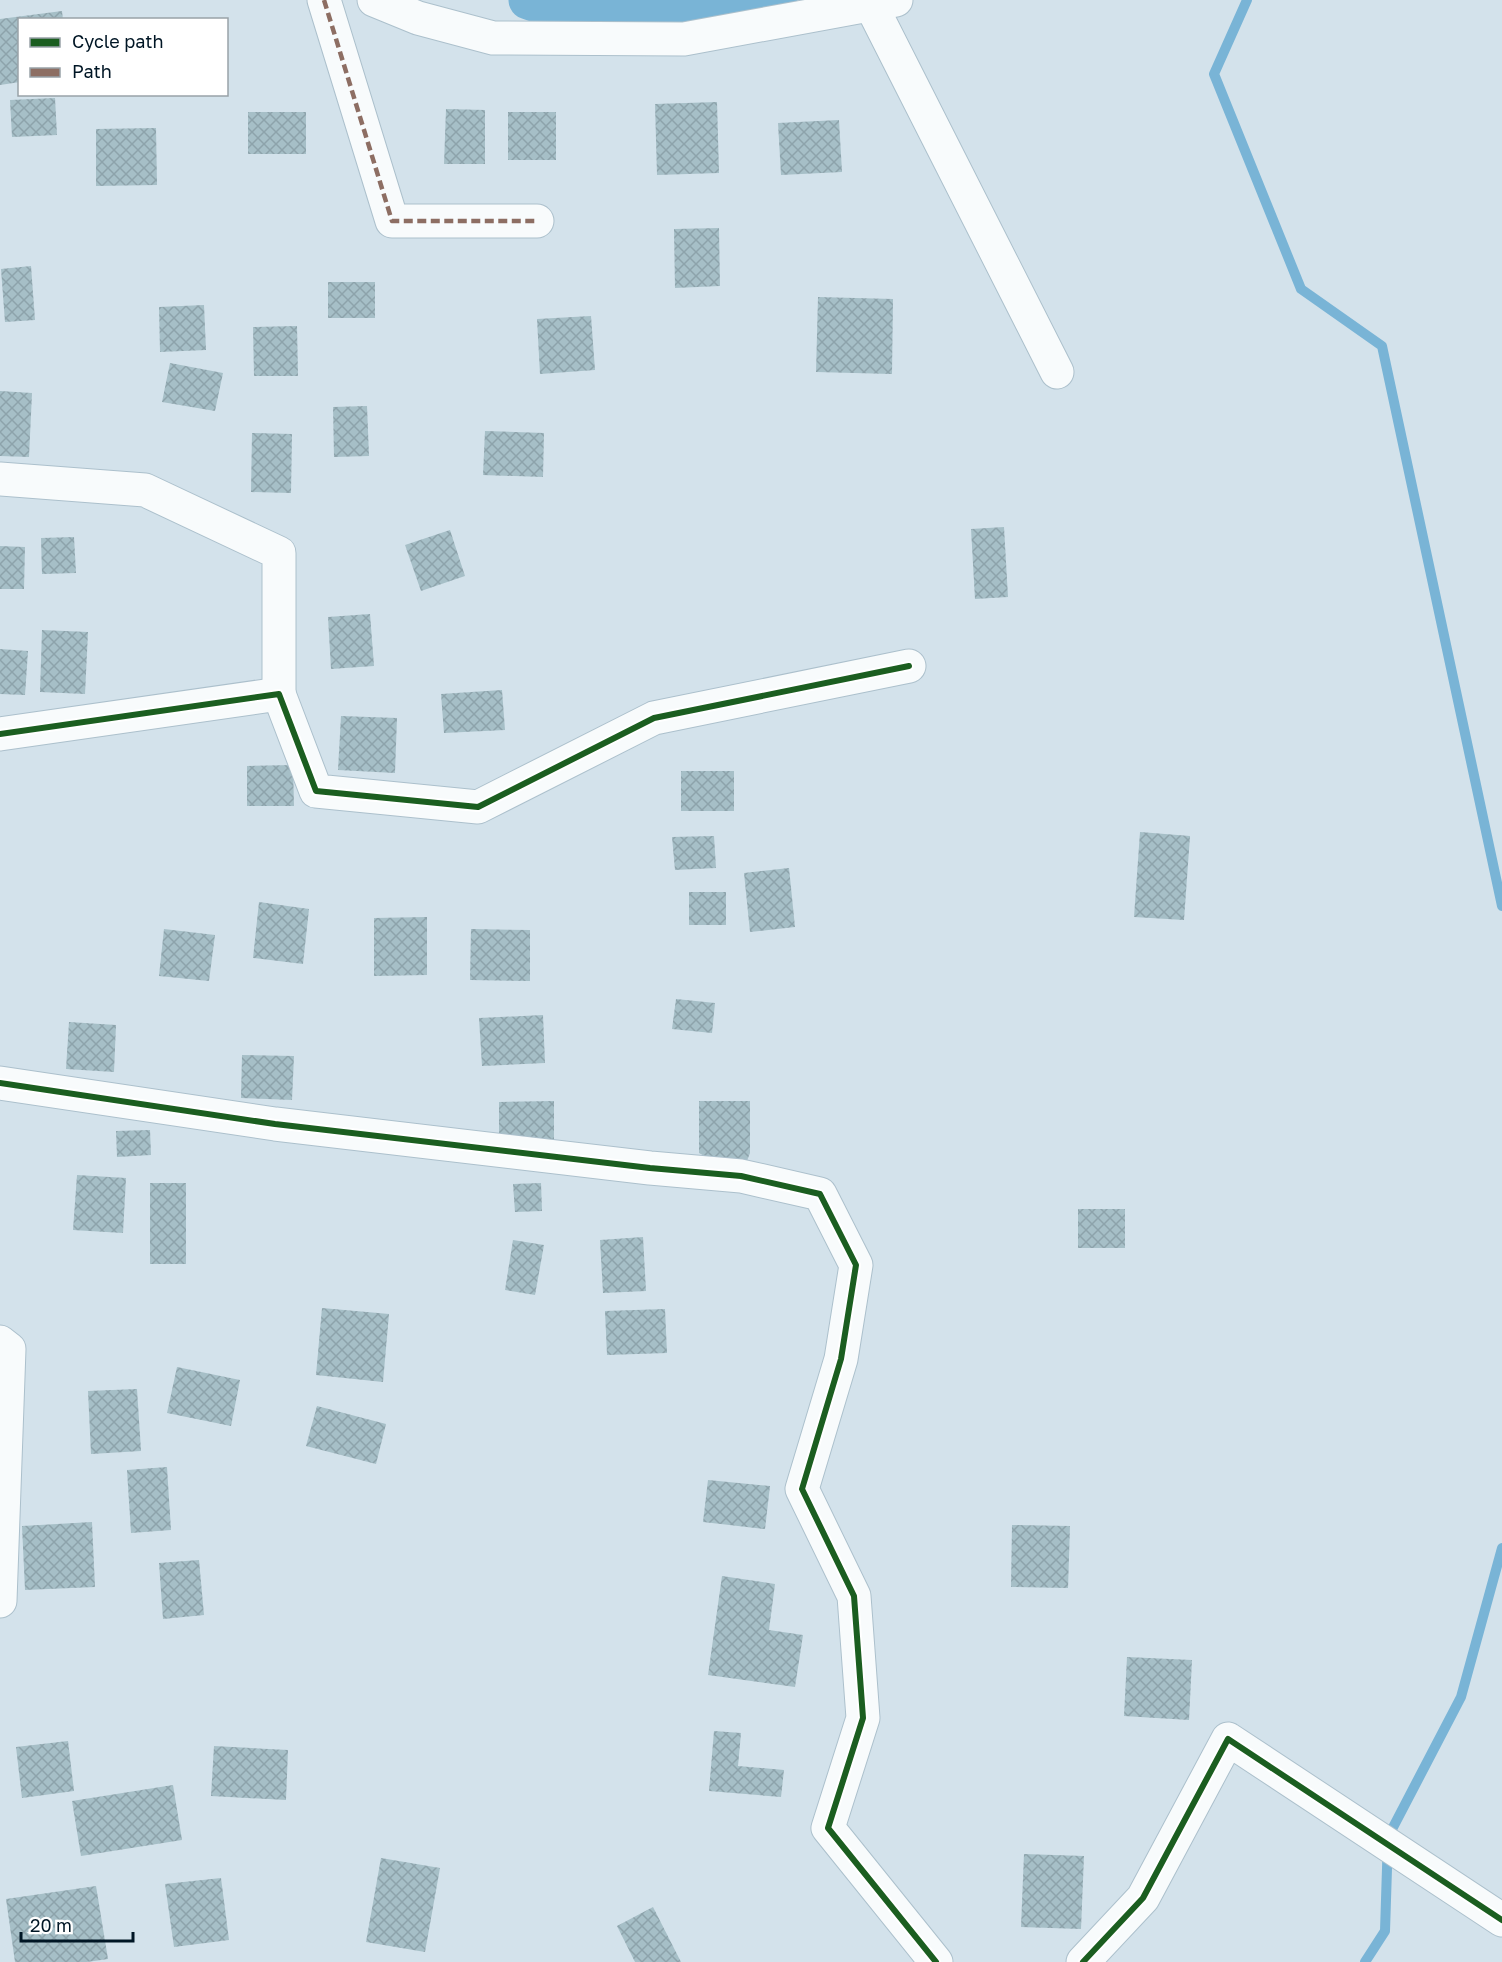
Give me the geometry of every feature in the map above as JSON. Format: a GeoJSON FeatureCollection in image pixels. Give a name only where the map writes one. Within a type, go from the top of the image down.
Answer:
{"type":"FeatureCollection","features":[{"type":"Feature","properties":{"kind":"street"},"geometry":{"type":"LineString","coordinates":[[324,0],[392,221],[537,220]]}},
{"type":"Feature","properties":{"kind":"street"},"geometry":{"type":"LineString","coordinates":[[374,0],[418,18],[493,38],[684,39],[884,2],[1057,372]]}},
{"type":"Feature","properties":{"kind":"street"},"geometry":{"type":"LineString","coordinates":[[0,479],[145,490],[279,553],[279,694],[316,791],[478,807],[654,718],[909,666]]}},
{"type":"Feature","properties":{"kind":"street"},"geometry":{"type":"LineString","coordinates":[[0,734],[279,694]]}},
{"type":"Feature","properties":{"kind":"street"},"geometry":{"type":"LineString","coordinates":[[0,1083],[275,1124],[650,1168],[741,1176],[820,1194],[856,1265],[841,1359],[802,1489],[854,1596],[863,1718],[828,1828],[936,1962]]}},
{"type":"Feature","properties":{"kind":"street"},"geometry":{"type":"LineString","coordinates":[[0,1342],[9,1349],[0,1601]]}},
{"type":"Feature","properties":{"kind":"street"},"geometry":{"type":"LineString","coordinates":[[1083,1962],[1143,1898],[1228,1739],[1502,1920]]}},
{"type":"Feature","properties":{"kind":"building"},"geometry":{"type":"Polygon","coordinates":[[[62,11],[63,18],[18,18],[18,82],[0,85],[0,19],[62,11]]]}},
{"type":"Feature","properties":{"kind":"building"},"geometry":{"type":"Polygon","coordinates":[[[55,98],[57,135],[12,137],[10,100],[55,98]]]}},
{"type":"Feature","properties":{"kind":"building"},"geometry":{"type":"Polygon","coordinates":[[[717,102],[719,173],[657,175],[655,104],[717,102]]]}},
{"type":"Feature","properties":{"kind":"building"},"geometry":{"type":"Polygon","coordinates":[[[446,109],[485,110],[485,164],[444,164],[446,109]]]}},
{"type":"Feature","properties":{"kind":"building"},"geometry":{"type":"Polygon","coordinates":[[[248,112],[306,112],[306,154],[248,154],[248,112]]]}},
{"type":"Feature","properties":{"kind":"building"},"geometry":{"type":"Polygon","coordinates":[[[508,112],[556,112],[556,160],[508,160],[508,112]]]}},
{"type":"Feature","properties":{"kind":"building"},"geometry":{"type":"Polygon","coordinates":[[[839,120],[842,172],[781,175],[778,123],[839,120]]]}},
{"type":"Feature","properties":{"kind":"building"},"geometry":{"type":"Polygon","coordinates":[[[156,128],[157,185],[96,186],[96,129],[156,128]]]}},
{"type":"Feature","properties":{"kind":"building"},"geometry":{"type":"Polygon","coordinates":[[[719,228],[720,286],[675,288],[674,229],[719,228]]]}},
{"type":"Feature","properties":{"kind":"building"},"geometry":{"type":"Polygon","coordinates":[[[31,266],[35,320],[5,322],[1,269],[31,266]]]}},
{"type":"Feature","properties":{"kind":"building"},"geometry":{"type":"Polygon","coordinates":[[[328,282],[375,282],[375,318],[328,318],[328,282]]]}},
{"type":"Feature","properties":{"kind":"building"},"geometry":{"type":"Polygon","coordinates":[[[818,297],[893,299],[892,374],[816,372],[818,297]]]}},
{"type":"Feature","properties":{"kind":"building"},"geometry":{"type":"Polygon","coordinates":[[[204,305],[206,350],[160,352],[159,307],[204,305]]]}},
{"type":"Feature","properties":{"kind":"building"},"geometry":{"type":"Polygon","coordinates":[[[591,316],[595,370],[540,374],[537,319],[591,316]]]}},
{"type":"Feature","properties":{"kind":"building"},"geometry":{"type":"Polygon","coordinates":[[[297,326],[298,376],[254,376],[253,327],[297,326]]]}},
{"type":"Feature","properties":{"kind":"building"},"geometry":{"type":"Polygon","coordinates":[[[170,363],[223,373],[215,411],[162,402],[170,363]]]}},
{"type":"Feature","properties":{"kind":"building"},"geometry":{"type":"Polygon","coordinates":[[[0,391],[32,393],[29,457],[0,456],[0,391]]]}},
{"type":"Feature","properties":{"kind":"building"},"geometry":{"type":"Polygon","coordinates":[[[367,406],[369,456],[334,457],[333,407],[367,406]]]}},
{"type":"Feature","properties":{"kind":"building"},"geometry":{"type":"Polygon","coordinates":[[[485,431],[544,433],[543,477],[483,475],[485,431]]]}},
{"type":"Feature","properties":{"kind":"building"},"geometry":{"type":"Polygon","coordinates":[[[252,433],[292,434],[291,493],[251,492],[252,433]]]}},
{"type":"Feature","properties":{"kind":"building"},"geometry":{"type":"Polygon","coordinates":[[[1004,527],[1008,597],[975,599],[971,529],[1004,527]]]}},
{"type":"Feature","properties":{"kind":"building"},"geometry":{"type":"Polygon","coordinates":[[[450,530],[465,576],[421,591],[405,545],[450,530]]]}},
{"type":"Feature","properties":{"kind":"building"},"geometry":{"type":"Polygon","coordinates":[[[74,537],[76,573],[42,574],[41,538],[74,537]]]}},
{"type":"Feature","properties":{"kind":"building"},"geometry":{"type":"Polygon","coordinates":[[[0,546],[25,547],[24,589],[0,589],[0,546]]]}},
{"type":"Feature","properties":{"kind":"building"},"geometry":{"type":"Polygon","coordinates":[[[370,614],[374,666],[331,669],[328,617],[370,614]]]}},
{"type":"Feature","properties":{"kind":"building"},"geometry":{"type":"Polygon","coordinates":[[[42,630],[88,632],[85,694],[40,692],[42,630]]]}},
{"type":"Feature","properties":{"kind":"building"},"geometry":{"type":"Polygon","coordinates":[[[0,649],[28,651],[25,695],[0,694],[0,649]]]}},
{"type":"Feature","properties":{"kind":"building"},"geometry":{"type":"Polygon","coordinates":[[[502,690],[505,730],[444,733],[441,694],[502,690]]]}},
{"type":"Feature","properties":{"kind":"building"},"geometry":{"type":"Polygon","coordinates":[[[341,716],[397,718],[395,773],[338,770],[341,716]]]}},
{"type":"Feature","properties":{"kind":"building"},"geometry":{"type":"Polygon","coordinates":[[[293,765],[294,806],[247,806],[247,766],[293,765]]]}},
{"type":"Feature","properties":{"kind":"building"},"geometry":{"type":"Polygon","coordinates":[[[681,771],[734,771],[734,811],[681,811],[681,771]]]}},
{"type":"Feature","properties":{"kind":"building"},"geometry":{"type":"Polygon","coordinates":[[[1140,832],[1190,836],[1184,920],[1134,917],[1140,832]]]}},
{"type":"Feature","properties":{"kind":"building"},"geometry":{"type":"Polygon","coordinates":[[[714,836],[716,868],[675,870],[672,837],[714,836]]]}},
{"type":"Feature","properties":{"kind":"building"},"geometry":{"type":"Polygon","coordinates":[[[789,868],[795,927],[750,932],[744,873],[789,868]]]}},
{"type":"Feature","properties":{"kind":"building"},"geometry":{"type":"Polygon","coordinates":[[[689,892],[726,892],[726,925],[689,925],[689,892]]]}},
{"type":"Feature","properties":{"kind":"building"},"geometry":{"type":"Polygon","coordinates":[[[259,902],[309,909],[303,964],[253,958],[259,902]]]}},
{"type":"Feature","properties":{"kind":"building"},"geometry":{"type":"Polygon","coordinates":[[[427,917],[427,975],[374,976],[374,918],[427,917]]]}},
{"type":"Feature","properties":{"kind":"building"},"geometry":{"type":"Polygon","coordinates":[[[164,929],[215,935],[209,981],[159,976],[164,929]]]}},
{"type":"Feature","properties":{"kind":"building"},"geometry":{"type":"Polygon","coordinates":[[[471,929],[530,930],[530,981],[470,980],[471,929]]]}},
{"type":"Feature","properties":{"kind":"building"},"geometry":{"type":"Polygon","coordinates":[[[676,999],[715,1003],[712,1033],[672,1029],[676,999]]]}},
{"type":"Feature","properties":{"kind":"building"},"geometry":{"type":"Polygon","coordinates":[[[543,1015],[545,1063],[482,1066],[479,1018],[543,1015]]]}},
{"type":"Feature","properties":{"kind":"building"},"geometry":{"type":"Polygon","coordinates":[[[69,1022],[116,1025],[114,1072],[66,1069],[69,1022]]]}},
{"type":"Feature","properties":{"kind":"building"},"geometry":{"type":"Polygon","coordinates":[[[242,1055],[294,1056],[292,1100],[241,1098],[242,1055]]]}},
{"type":"Feature","properties":{"kind":"building"},"geometry":{"type":"Polygon","coordinates":[[[554,1101],[554,1147],[499,1149],[499,1102],[554,1101]]]}},
{"type":"Feature","properties":{"kind":"building"},"geometry":{"type":"Polygon","coordinates":[[[699,1101],[750,1101],[750,1153],[741,1176],[699,1153],[699,1101]]]}},
{"type":"Feature","properties":{"kind":"building"},"geometry":{"type":"Polygon","coordinates":[[[150,1130],[151,1155],[117,1157],[116,1131],[150,1130]]]}},
{"type":"Feature","properties":{"kind":"building"},"geometry":{"type":"Polygon","coordinates":[[[77,1175],[126,1178],[123,1233],[73,1230],[77,1175]]]}},
{"type":"Feature","properties":{"kind":"building"},"geometry":{"type":"Polygon","coordinates":[[[150,1183],[186,1183],[186,1264],[150,1264],[150,1183]]]}},
{"type":"Feature","properties":{"kind":"building"},"geometry":{"type":"Polygon","coordinates":[[[541,1183],[542,1211],[515,1212],[513,1184],[541,1183]]]}},
{"type":"Feature","properties":{"kind":"building"},"geometry":{"type":"Polygon","coordinates":[[[1078,1209],[1125,1209],[1125,1248],[1078,1248],[1078,1209]]]}},
{"type":"Feature","properties":{"kind":"building"},"geometry":{"type":"Polygon","coordinates":[[[643,1237],[646,1291],[603,1293],[600,1240],[643,1237]]]}},
{"type":"Feature","properties":{"kind":"building"},"geometry":{"type":"Polygon","coordinates":[[[513,1240],[544,1245],[535,1295],[505,1290],[513,1240]]]}},
{"type":"Feature","properties":{"kind":"building"},"geometry":{"type":"Polygon","coordinates":[[[322,1308],[389,1314],[383,1382],[316,1375],[322,1308]]]}},
{"type":"Feature","properties":{"kind":"building"},"geometry":{"type":"Polygon","coordinates":[[[665,1309],[667,1353],[607,1355],[605,1311],[665,1309]]]}},
{"type":"Feature","properties":{"kind":"building"},"geometry":{"type":"Polygon","coordinates":[[[177,1367],[240,1380],[231,1426],[167,1413],[177,1367]]]}},
{"type":"Feature","properties":{"kind":"building"},"geometry":{"type":"Polygon","coordinates":[[[137,1389],[141,1451],[91,1454],[88,1391],[137,1389]]]}},
{"type":"Feature","properties":{"kind":"building"},"geometry":{"type":"Polygon","coordinates":[[[317,1406],[386,1424],[376,1464],[306,1446],[317,1406]]]}},
{"type":"Feature","properties":{"kind":"building"},"geometry":{"type":"Polygon","coordinates":[[[167,1467],[171,1530],[131,1533],[127,1470],[167,1467]]]}},
{"type":"Feature","properties":{"kind":"building"},"geometry":{"type":"Polygon","coordinates":[[[708,1480],[770,1486],[765,1529],[703,1522],[708,1480]]]}},
{"type":"Feature","properties":{"kind":"building"},"geometry":{"type":"Polygon","coordinates":[[[92,1522],[95,1587],[25,1590],[22,1526],[92,1522]]]}},
{"type":"Feature","properties":{"kind":"building"},"geometry":{"type":"Polygon","coordinates":[[[1012,1525],[1070,1526],[1068,1588],[1011,1587],[1012,1525]]]}},
{"type":"Feature","properties":{"kind":"building"},"geometry":{"type":"Polygon","coordinates":[[[199,1560],[204,1615],[163,1619],[159,1563],[199,1560]]]}},
{"type":"Feature","properties":{"kind":"building"},"geometry":{"type":"Polygon","coordinates":[[[722,1576],[775,1584],[769,1630],[803,1635],[795,1687],[708,1675],[722,1576]]]}},
{"type":"Feature","properties":{"kind":"building"},"geometry":{"type":"Polygon","coordinates":[[[1127,1657],[1192,1660],[1189,1720],[1124,1716],[1127,1657]]]}},
{"type":"Feature","properties":{"kind":"building"},"geometry":{"type":"Polygon","coordinates":[[[714,1731],[741,1733],[738,1766],[784,1770],[781,1797],[709,1791],[714,1731]]]}},
{"type":"Feature","properties":{"kind":"building"},"geometry":{"type":"Polygon","coordinates":[[[68,1741],[74,1791],[22,1798],[16,1747],[68,1741]]]}},
{"type":"Feature","properties":{"kind":"building"},"geometry":{"type":"Polygon","coordinates":[[[214,1746],[288,1750],[286,1800],[211,1796],[214,1746]]]}},
{"type":"Feature","properties":{"kind":"building"},"geometry":{"type":"Polygon","coordinates":[[[173,1785],[182,1840],[81,1856],[72,1801],[173,1785]]]}},
{"type":"Feature","properties":{"kind":"building"},"geometry":{"type":"Polygon","coordinates":[[[1024,1854],[1084,1856],[1081,1929],[1021,1927],[1024,1854]]]}},
{"type":"Feature","properties":{"kind":"building"},"geometry":{"type":"Polygon","coordinates":[[[381,1858],[440,1868],[425,1952],[366,1942],[381,1858]]]}},
{"type":"Feature","properties":{"kind":"building"},"geometry":{"type":"Polygon","coordinates":[[[221,1878],[229,1940],[174,1947],[165,1884],[221,1878]]]}},
{"type":"Feature","properties":{"kind":"building"},"geometry":{"type":"Polygon","coordinates":[[[96,1886],[108,1959],[87,1962],[15,1962],[6,1899],[96,1886]]]}},
{"type":"Feature","properties":{"kind":"building"},"geometry":{"type":"Polygon","coordinates":[[[653,1907],[681,1962],[635,1962],[617,1926],[653,1907]]]}},
{"type":"Feature","properties":{"kind":"waterway"},"geometry":{"type":"LineString","coordinates":[[528,0],[575,17],[738,12],[778,0]]}},
{"type":"Feature","properties":{"kind":"waterway"},"geometry":{"type":"LineString","coordinates":[[1247,0],[1214,74],[1301,289],[1382,346],[1502,906]]}},
{"type":"Feature","properties":{"kind":"waterway"},"geometry":{"type":"LineString","coordinates":[[1365,1962],[1385,1931],[1388,1837],[1461,1697],[1502,1548]]}},
{"type":"Feature","properties":{"kind":"marked path"},"geometry":{"type":"LineString","coordinates":[[324,0],[392,221],[537,221]]}},
{"type":"Feature","properties":{"kind":"cycle path"},"geometry":{"type":"LineString","coordinates":[[0,734],[279,694],[316,791],[478,807],[654,718],[909,666]]}},
{"type":"Feature","properties":{"kind":"cycle path"},"geometry":{"type":"LineString","coordinates":[[0,1083],[275,1124],[650,1168],[741,1176],[820,1194],[856,1265],[841,1359],[802,1489],[854,1596],[863,1718],[828,1828],[936,1962]]}},
{"type":"Feature","properties":{"kind":"cycle path"},"geometry":{"type":"LineString","coordinates":[[1083,1962],[1143,1898],[1228,1739],[1502,1920]]}}]}
